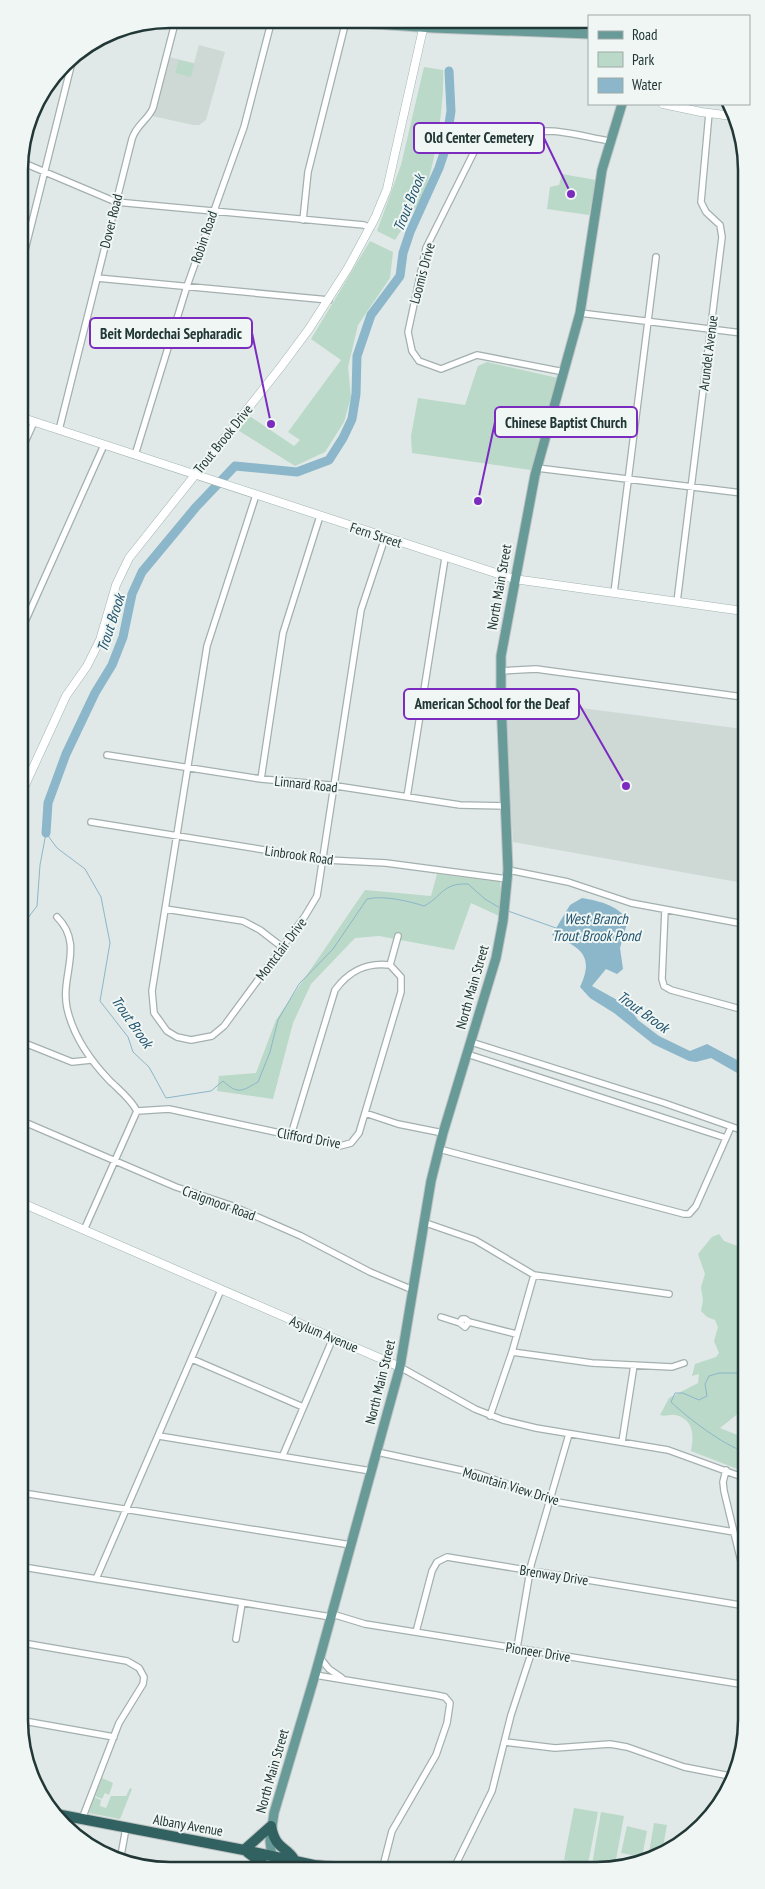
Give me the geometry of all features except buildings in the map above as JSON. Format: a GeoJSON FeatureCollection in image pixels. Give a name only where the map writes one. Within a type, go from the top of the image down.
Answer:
{"type":"FeatureCollection","features":[{"type":"Feature","properties":{"kind":"highway","name":"Albany Avenue"},"geometry":{"type":"LineString","coordinates":[[65,1816],[299,1862]]}},
{"type":"Feature","properties":{"kind":"highway"},"geometry":{"type":"LineString","coordinates":[[260,1862],[244,1850],[271,1826],[277,1844],[292,1856],[295,1861]]}},
{"type":"Feature","properties":{"kind":"main road","name":"Trout Brook Drive"},"geometry":{"type":"LineString","coordinates":[[28,779],[66,696],[87,666],[100,640],[113,594],[124,566],[134,550],[280,368],[328,300],[370,228],[390,179],[423,28]]}},
{"type":"Feature","properties":{"kind":"main road"},"geometry":{"type":"LineString","coordinates":[[485,28],[588,34]]}},
{"type":"Feature","properties":{"kind":"main road","name":"North Main Street"},"geometry":{"type":"LineString","coordinates":[[272,1862],[271,1826],[320,1658],[400,1366],[423,1222],[439,1149],[494,965],[503,921],[508,874],[507,806],[500,671],[514,580],[537,468],[580,313],[596,200],[610,141],[622,105]]}},
{"type":"Feature","properties":{"kind":"main road"},"geometry":{"type":"LineString","coordinates":[[668,105],[727,115]]}},
{"type":"Feature","properties":{"kind":"main road","name":"Fern Street"},"geometry":{"type":"LineString","coordinates":[[28,420],[514,580],[738,610]]}},
{"type":"Feature","properties":{"kind":"main road","name":"Asylum Avenue"},"geometry":{"type":"LineString","coordinates":[[28,1207],[400,1366]]}},
{"type":"Feature","properties":{"kind":"street","name":"Dover Road"},"geometry":{"type":"LineString","coordinates":[[59,430],[134,130],[149,115],[153,108],[174,28]]}},
{"type":"Feature","properties":{"kind":"street","name":"Robin Road"},"geometry":{"type":"LineString","coordinates":[[135,456],[187,286],[244,127],[270,28]]}},
{"type":"Feature","properties":{"kind":"street"},"geometry":{"type":"LineString","coordinates":[[303,220],[308,172],[343,28]]}},
{"type":"Feature","properties":{"kind":"street"},"geometry":{"type":"LineString","coordinates":[[28,239],[71,68]]}},
{"type":"Feature","properties":{"kind":"street","name":"Arundel Avenue"},"geometry":{"type":"LineString","coordinates":[[677,602],[722,233],[718,221],[706,212],[701,202],[709,113]]}},
{"type":"Feature","properties":{"kind":"street","name":"Loomis Drive"},"geometry":{"type":"LineString","coordinates":[[564,372],[484,356],[470,358],[441,369],[419,361],[412,351],[408,332],[426,248],[476,148],[482,142],[492,138],[547,131],[610,141]]}},
{"type":"Feature","properties":{"kind":"street"},"geometry":{"type":"LineString","coordinates":[[28,165],[116,202],[364,225],[370,228]]}},
{"type":"Feature","properties":{"kind":"street"},"geometry":{"type":"LineString","coordinates":[[614,593],[656,257]]}},
{"type":"Feature","properties":{"kind":"street"},"geometry":{"type":"LineString","coordinates":[[97,278],[328,300]]}},
{"type":"Feature","properties":{"kind":"street"},"geometry":{"type":"LineString","coordinates":[[580,313],[738,332]]}},
{"type":"Feature","properties":{"kind":"street"},"geometry":{"type":"LineString","coordinates":[[28,435],[34,422]]}},
{"type":"Feature","properties":{"kind":"street"},"geometry":{"type":"LineString","coordinates":[[28,615],[104,445]]}},
{"type":"Feature","properties":{"kind":"street"},"geometry":{"type":"LineString","coordinates":[[537,468],[738,493]]}},
{"type":"Feature","properties":{"kind":"street","name":"Montclair Drive"},"geometry":{"type":"LineString","coordinates":[[256,495],[206,646],[152,991],[152,1004],[160,1024],[177,1037],[201,1040],[221,1029],[314,903],[319,888],[362,610],[385,538]]}},
{"type":"Feature","properties":{"kind":"street"},"geometry":{"type":"LineString","coordinates":[[261,779],[283,634],[320,516]]}},
{"type":"Feature","properties":{"kind":"street"},"geometry":{"type":"LineString","coordinates":[[407,797],[445,558]]}},
{"type":"Feature","properties":{"kind":"street"},"geometry":{"type":"LineString","coordinates":[[500,671],[536,669],[738,696]]}},
{"type":"Feature","properties":{"kind":"street","name":"Linnard Road"},"geometry":{"type":"LineString","coordinates":[[107,755],[261,779],[334,786],[460,805],[507,806]]}},
{"type":"Feature","properties":{"kind":"street","name":"Linbrook Road"},"geometry":{"type":"LineString","coordinates":[[91,822],[322,859],[508,874],[568,882],[617,899],[738,923]]}},
{"type":"Feature","properties":{"kind":"street"},"geometry":{"type":"LineString","coordinates":[[165,909],[243,922],[260,930],[282,947]]}},
{"type":"Feature","properties":{"kind":"street"},"geometry":{"type":"LineString","coordinates":[[665,910],[662,979],[664,986],[737,1008]]}},
{"type":"Feature","properties":{"kind":"street"},"geometry":{"type":"LineString","coordinates":[[57,917],[66,927],[70,938],[67,1009],[76,1033],[91,1060],[129,1098],[137,1111],[84,1230]]}},
{"type":"Feature","properties":{"kind":"street"},"geometry":{"type":"LineString","coordinates":[[291,1135],[335,990],[347,975],[360,968],[375,964],[390,965],[398,936]]}},
{"type":"Feature","properties":{"kind":"street","name":"Clifford Drive"},"geometry":{"type":"LineString","coordinates":[[137,1111],[169,1109],[345,1146],[355,1139],[365,1113],[402,986],[399,973],[390,965]]}},
{"type":"Feature","properties":{"kind":"street"},"geometry":{"type":"LineString","coordinates":[[471,1042],[737,1129]]}},
{"type":"Feature","properties":{"kind":"street"},"geometry":{"type":"LineString","coordinates":[[28,1044],[72,1062],[91,1060]]}},
{"type":"Feature","properties":{"kind":"street"},"geometry":{"type":"LineString","coordinates":[[467,1054],[726,1138]]}},
{"type":"Feature","properties":{"kind":"street"},"geometry":{"type":"LineString","coordinates":[[365,1113],[398,1124],[443,1133]]}},
{"type":"Feature","properties":{"kind":"street","name":"Craigmoor Road"},"geometry":{"type":"LineString","coordinates":[[28,1124],[176,1187],[230,1205],[301,1236],[370,1272],[413,1290]]}},
{"type":"Feature","properties":{"kind":"street"},"geometry":{"type":"LineString","coordinates":[[439,1149],[690,1214],[696,1206],[732,1127]]}},
{"type":"Feature","properties":{"kind":"street"},"geometry":{"type":"LineString","coordinates":[[423,1222],[475,1240],[534,1275],[669,1294]]}},
{"type":"Feature","properties":{"kind":"street"},"geometry":{"type":"LineString","coordinates":[[490,1416],[512,1352],[534,1275]]}},
{"type":"Feature","properties":{"kind":"street"},"geometry":{"type":"LineString","coordinates":[[96,1579],[221,1290]]}},
{"type":"Feature","properties":{"kind":"street"},"geometry":{"type":"LineString","coordinates":[[441,1317],[460,1324],[464,1318],[469,1322],[516,1334]]}},
{"type":"Feature","properties":{"kind":"street"},"geometry":{"type":"LineString","coordinates":[[283,1455],[333,1338]]}},
{"type":"Feature","properties":{"kind":"street"},"geometry":{"type":"LineString","coordinates":[[512,1352],[592,1363],[672,1367],[684,1363]]}},
{"type":"Feature","properties":{"kind":"street"},"geometry":{"type":"LineString","coordinates":[[192,1359],[303,1406]]}},
{"type":"Feature","properties":{"kind":"street"},"geometry":{"type":"LineString","coordinates":[[622,1442],[634,1365]]}},
{"type":"Feature","properties":{"kind":"street","name":"Asylum Avenue"},"geometry":{"type":"LineString","coordinates":[[400,1366],[490,1416],[525,1426],[676,1452],[737,1475]]}},
{"type":"Feature","properties":{"kind":"street"},"geometry":{"type":"LineString","coordinates":[[517,1648],[529,1571],[569,1434]]}},
{"type":"Feature","properties":{"kind":"street"},"geometry":{"type":"LineString","coordinates":[[159,1436],[372,1471]]}},
{"type":"Feature","properties":{"kind":"street","name":"Mountain View Drive"},"geometry":{"type":"LineString","coordinates":[[377,1452],[479,1474],[550,1500],[734,1532]]}},
{"type":"Feature","properties":{"kind":"street"},"geometry":{"type":"LineString","coordinates":[[726,1470],[723,1486],[737,1544]]}},
{"type":"Feature","properties":{"kind":"street"},"geometry":{"type":"LineString","coordinates":[[28,1494],[351,1545]]}},
{"type":"Feature","properties":{"kind":"street","name":"Brenway Drive"},"geometry":{"type":"LineString","coordinates":[[416,1632],[432,1572],[437,1562],[451,1557],[737,1605]]}},
{"type":"Feature","properties":{"kind":"street","name":"Pioneer Drive"},"geometry":{"type":"LineString","coordinates":[[28,1568],[737,1684]]}},
{"type":"Feature","properties":{"kind":"street"},"geometry":{"type":"LineString","coordinates":[[236,1639],[242,1603]]}},
{"type":"Feature","properties":{"kind":"street"},"geometry":{"type":"LineString","coordinates":[[28,1644],[127,1661],[139,1668],[144,1678],[143,1684],[122,1718],[82,1819]]}},
{"type":"Feature","properties":{"kind":"street"},"geometry":{"type":"LineString","coordinates":[[457,1862],[492,1791],[532,1651]]}},
{"type":"Feature","properties":{"kind":"street"},"geometry":{"type":"LineString","coordinates":[[320,1658],[328,1669],[346,1680]]}},
{"type":"Feature","properties":{"kind":"street"},"geometry":{"type":"LineString","coordinates":[[315,1675],[436,1695],[445,1697],[450,1703],[447,1722],[436,1755],[392,1831],[384,1862]]}},
{"type":"Feature","properties":{"kind":"street"},"geometry":{"type":"LineString","coordinates":[[28,1722],[114,1737]]}},
{"type":"Feature","properties":{"kind":"street"},"geometry":{"type":"LineString","coordinates":[[505,1742],[555,1748],[610,1744],[627,1747],[684,1767],[726,1775]]}},
{"type":"Feature","properties":{"kind":"street"},"geometry":{"type":"LineString","coordinates":[[121,1853],[126,1828]]}},
{"type":"Feature","properties":{"kind":"shaded area"},"geometry":{"type":"Polygon","coordinates":[[[199,45],[225,52],[206,120],[199,125],[193,125],[152,116],[169,57],[194,63],[199,45]]]}},
{"type":"Feature","properties":{"kind":"shaded area"},"geometry":{"type":"Polygon","coordinates":[[[504,698],[738,728],[738,882],[513,842],[504,698]]]}},
{"type":"Feature","properties":{"kind":"green space"},"geometry":{"type":"Polygon","coordinates":[[[179,60],[194,64],[191,77],[175,73],[179,60]]]}},
{"type":"Feature","properties":{"kind":"green space"},"geometry":{"type":"Polygon","coordinates":[[[424,67],[443,70],[442,98],[435,153],[422,197],[395,240],[377,231],[401,165],[424,67]]]}},
{"type":"Feature","properties":{"kind":"green space"},"geometry":{"type":"Polygon","coordinates":[[[562,174],[596,180],[589,215],[547,209],[550,187],[559,185],[562,174]]]}},
{"type":"Feature","properties":{"kind":"green space"},"geometry":{"type":"Polygon","coordinates":[[[370,241],[393,252],[390,278],[358,325],[348,367],[351,397],[344,422],[325,452],[295,466],[236,429],[248,415],[294,446],[300,440],[288,432],[341,360],[311,339],[370,241]]]}},
{"type":"Feature","properties":{"kind":"green space"},"geometry":{"type":"Polygon","coordinates":[[[487,362],[558,378],[531,470],[412,453],[411,436],[418,398],[465,405],[478,366],[487,362]]]}},
{"type":"Feature","properties":{"kind":"green space"},"geometry":{"type":"Polygon","coordinates":[[[437,874],[500,882],[502,898],[499,916],[471,903],[454,950],[379,936],[355,938],[311,984],[293,1023],[273,1099],[217,1091],[219,1076],[256,1073],[276,1020],[365,890],[431,896],[437,874]]]}},
{"type":"Feature","properties":{"kind":"green space"},"geometry":{"type":"Polygon","coordinates":[[[719,1234],[724,1241],[737,1246],[737,1414],[720,1428],[737,1435],[737,1469],[691,1451],[692,1434],[686,1420],[675,1415],[660,1415],[669,1398],[698,1383],[699,1374],[692,1376],[695,1364],[716,1357],[719,1353],[714,1341],[718,1327],[715,1320],[707,1317],[701,1311],[703,1300],[701,1287],[705,1274],[698,1254],[712,1237],[719,1234]]]}},
{"type":"Feature","properties":{"kind":"green space"},"geometry":{"type":"Polygon","coordinates":[[[102,1778],[113,1783],[109,1795],[105,1793],[102,1799],[95,1796],[102,1778]]]}},
{"type":"Feature","properties":{"kind":"green space"},"geometry":{"type":"Polygon","coordinates":[[[130,1788],[132,1789],[120,1819],[89,1813],[94,1797],[101,1800],[100,1806],[106,1808],[111,1796],[126,1796],[130,1788]]]}},
{"type":"Feature","properties":{"kind":"green space"},"geometry":{"type":"Polygon","coordinates":[[[574,1808],[598,1812],[588,1862],[564,1860],[574,1808]]]}},
{"type":"Feature","properties":{"kind":"green space"},"geometry":{"type":"Polygon","coordinates":[[[601,1812],[624,1816],[616,1860],[593,1862],[601,1812]]]}},
{"type":"Feature","properties":{"kind":"green space"},"geometry":{"type":"Polygon","coordinates":[[[654,1823],[667,1825],[663,1844],[649,1851],[654,1823]]]}},
{"type":"Feature","properties":{"kind":"green space"},"geometry":{"type":"Polygon","coordinates":[[[627,1826],[647,1831],[643,1853],[636,1856],[621,1853],[627,1826]]]}},
{"type":"Feature","properties":{"kind":"water","name":"West Branch Trout Brook Pond"},"geometry":{"type":"Polygon","coordinates":[[[582,898],[601,902],[619,911],[628,920],[620,948],[623,969],[617,974],[606,969],[592,986],[628,1006],[638,1020],[659,1036],[690,1051],[707,1044],[737,1060],[737,1073],[711,1058],[696,1062],[689,1061],[653,1044],[614,1013],[590,998],[580,987],[586,967],[582,954],[577,948],[552,935],[570,905],[582,898]]]}},
{"type":"Feature","properties":{"kind":"waterway","name":"Trout Brook"},"geometry":{"type":"LineString","coordinates":[[46,833],[48,803],[66,754],[95,693],[112,665],[123,637],[132,594],[142,572],[196,507],[235,466],[297,472],[329,460],[343,438],[352,419],[356,394],[357,356],[371,315],[400,276],[403,253],[410,232],[439,168],[445,150],[451,111],[449,71]]}},
{"type":"Feature","properties":{"kind":"waterway","name":"Trout Brook"},"geometry":{"type":"LineString","coordinates":[[46,833],[57,848],[85,869],[101,897],[110,943],[100,1001],[128,1037],[133,1052],[149,1067],[166,1098],[211,1091],[223,1081],[236,1090],[248,1088],[258,1082],[270,1052],[278,1020],[299,984],[333,949],[367,899],[388,898],[424,906],[448,888],[459,884],[468,884],[485,899],[500,908]]}},
{"type":"Feature","properties":{"kind":"waterway"},"geometry":{"type":"LineString","coordinates":[[28,918],[37,906],[40,865],[46,833]]}},
{"type":"Feature","properties":{"kind":"waterway","name":"Trout Brook"},"geometry":{"type":"LineString","coordinates":[[508,911],[556,928]]}},
{"type":"Feature","properties":{"kind":"waterway"},"geometry":{"type":"LineString","coordinates":[[737,1373],[719,1373],[709,1376],[705,1384],[707,1396],[699,1400],[683,1393],[675,1393],[671,1402],[696,1423],[737,1449]]}},
{"type":"Feature","properties":{"kind":"place","name":"Old Center Cemetery"},"geometry":{"type":"Point","coordinates":[571,194]}},
{"type":"Feature","properties":{"kind":"place","name":"Beit Mordechai Sepharadic"},"geometry":{"type":"Point","coordinates":[271,424]}},
{"type":"Feature","properties":{"kind":"place","name":"Chinese Baptist Church"},"geometry":{"type":"Point","coordinates":[478,501]}},
{"type":"Feature","properties":{"kind":"place","name":"American School for the Deaf"},"geometry":{"type":"Point","coordinates":[626,786]}}]}
